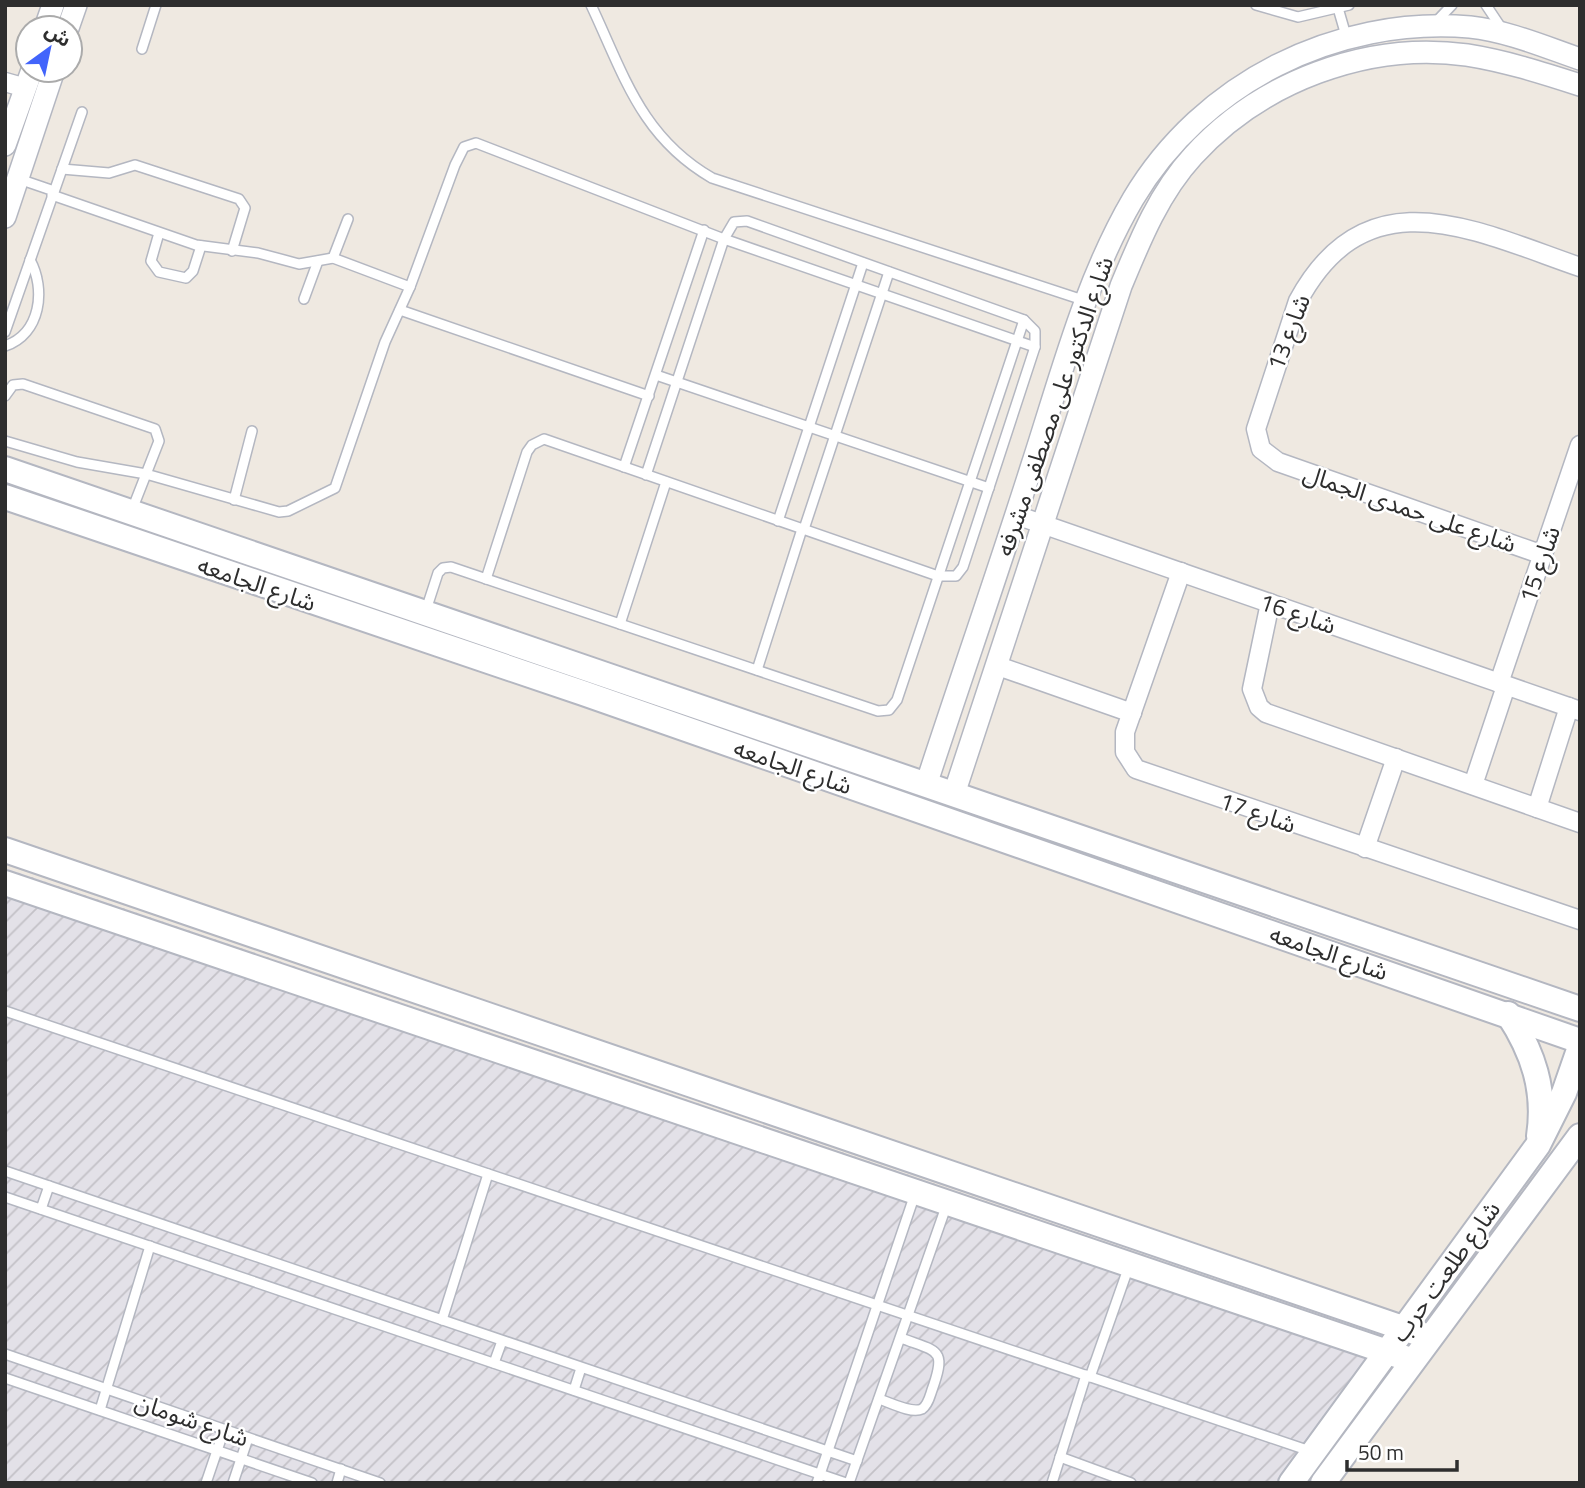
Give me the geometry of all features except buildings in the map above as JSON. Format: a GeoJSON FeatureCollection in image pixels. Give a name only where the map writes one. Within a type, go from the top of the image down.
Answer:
{"type":"FeatureCollection","features":[{"type":"Feature","properties":{"kind":"main road","name":"شارع الجامعه"},"geometry":{"type":"LineString","coordinates":[[5,469],[1580,1009]]}},
{"type":"Feature","properties":{"kind":"main road","name":"شارع الجامعه"},"geometry":{"type":"LineString","coordinates":[[5,497],[583,694],[1580,1041]]}},
{"type":"Feature","properties":{"kind":"main road"},"geometry":{"type":"LineString","coordinates":[[583,694],[591,670]]}},
{"type":"Feature","properties":{"kind":"main road"},"geometry":{"type":"LineString","coordinates":[[5,850],[1429,1337]]}},
{"type":"Feature","properties":{"kind":"main road"},"geometry":{"type":"LineString","coordinates":[[5,883],[1411,1360]]}},
{"type":"Feature","properties":{"kind":"main road"},"geometry":{"type":"LineString","coordinates":[[1508,1014],[1527,1045],[1538,1077],[1541,1111],[1538,1145]]}},
{"type":"Feature","properties":{"kind":"main road","name":"شارع طلعت حرب"},"geometry":{"type":"LineString","coordinates":[[1291,1483],[1538,1145],[1564,1093],[1580,1048]]}},
{"type":"Feature","properties":{"kind":"main road","name":"شارع طلعت حرب"},"geometry":{"type":"LineString","coordinates":[[1323,1483],[1411,1360],[1580,1136]]}},
{"type":"Feature","properties":{"kind":"main road"},"geometry":{"type":"LineString","coordinates":[[915,1192],[925,1164]]}},
{"type":"Feature","properties":{"kind":"main road"},"geometry":{"type":"LineString","coordinates":[[947,1202],[957,1175]]}},
{"type":"Feature","properties":{"kind":"main road"},"geometry":{"type":"LineString","coordinates":[[1220,1295],[1229,1269]]}},
{"type":"Feature","properties":{"kind":"street","name":"شارع الدكتور على مصطفى مشرفه"},"geometry":{"type":"LineString","coordinates":[[926,785],[1086,301],[1132,201],[1153,168],[1180,135],[1209,107],[1246,80],[1284,60],[1347,39],[1432,26],[1473,27],[1508,35],[1580,59]]}},
{"type":"Feature","properties":{"kind":"street","name":"شارع الدكتور على مصطفى مشرفه"},"geometry":{"type":"LineString","coordinates":[[954,794],[1121,286],[1152,215],[1192,157],[1226,125],[1261,100],[1298,80],[1338,65],[1380,56],[1422,52],[1465,55],[1507,63],[1580,85]]}},
{"type":"Feature","properties":{"kind":"street"},"geometry":{"type":"LineString","coordinates":[[5,145],[20,84]]}},
{"type":"Feature","properties":{"kind":"street"},"geometry":{"type":"LineString","coordinates":[[5,217],[12,176],[48,84]]}},
{"type":"Feature","properties":{"kind":"street","name":"شارع 13"},"geometry":{"type":"LineString","coordinates":[[1278,462],[1261,449],[1256,429],[1272,373],[1297,300],[1307,283],[1319,267],[1350,241],[1387,225],[1436,222],[1464,227],[1580,267]]}},
{"type":"Feature","properties":{"kind":"street","name":"شارع 15"},"geometry":{"type":"LineString","coordinates":[[1473,785],[1543,555],[1575,474],[1580,445]]}},
{"type":"Feature","properties":{"kind":"street","name":"شارع على حمدى الجمال"},"geometry":{"type":"LineString","coordinates":[[1278,462],[1543,555]]}},
{"type":"Feature","properties":{"kind":"street","name":"شارع 16"},"geometry":{"type":"LineString","coordinates":[[1016,514],[1574,709]]}},
{"type":"Feature","properties":{"kind":"street","name":"شارع 17"},"geometry":{"type":"LineString","coordinates":[[1181,572],[1125,732],[1125,752],[1129,761],[1145,774],[1580,920]]}},
{"type":"Feature","properties":{"kind":"street"},"geometry":{"type":"LineString","coordinates":[[1270,603],[1252,689],[1259,707],[1266,713],[1580,823]]}},
{"type":"Feature","properties":{"kind":"street"},"geometry":{"type":"LineString","coordinates":[[998,666],[1132,713]]}},
{"type":"Feature","properties":{"kind":"street"},"geometry":{"type":"LineString","coordinates":[[1537,808],[1574,709]]}},
{"type":"Feature","properties":{"kind":"street"},"geometry":{"type":"LineString","coordinates":[[1365,848],[1396,758]]}},
{"type":"Feature","properties":{"kind":"lane"},"geometry":{"type":"LineString","coordinates":[[142,49],[156,5]]}},
{"type":"Feature","properties":{"kind":"lane"},"geometry":{"type":"LineString","coordinates":[[591,5],[654,131],[690,165],[736,186],[1086,301]]}},
{"type":"Feature","properties":{"kind":"lane"},"geometry":{"type":"LineString","coordinates":[[1256,5],[1291,17],[1349,5]]}},
{"type":"Feature","properties":{"kind":"lane"},"geometry":{"type":"LineString","coordinates":[[1432,26],[1452,5]]}},
{"type":"Feature","properties":{"kind":"lane"},"geometry":{"type":"LineString","coordinates":[[1486,5],[1497,24],[1508,35]]}},
{"type":"Feature","properties":{"kind":"lane"},"geometry":{"type":"LineString","coordinates":[[1338,8],[1347,39]]}},
{"type":"Feature","properties":{"kind":"lane"},"geometry":{"type":"LineString","coordinates":[[5,332],[82,112]]}},
{"type":"Feature","properties":{"kind":"lane"},"geometry":{"type":"LineString","coordinates":[[5,441],[77,462],[146,474],[284,512],[335,488],[385,342],[410,287],[455,165],[464,148],[476,143],[724,239],[1035,347]]}},
{"type":"Feature","properties":{"kind":"lane"},"geometry":{"type":"LineString","coordinates":[[62,169],[103,174],[135,165],[239,199],[245,208],[232,251]]}},
{"type":"Feature","properties":{"kind":"lane"},"geometry":{"type":"LineString","coordinates":[[12,176],[159,233],[201,246],[258,253],[299,264],[333,258],[410,287]]}},
{"type":"Feature","properties":{"kind":"lane"},"geometry":{"type":"LineString","coordinates":[[333,258],[348,219]]}},
{"type":"Feature","properties":{"kind":"lane"},"geometry":{"type":"LineString","coordinates":[[486,579],[532,445],[544,439],[646,475],[778,521],[938,576],[951,578],[961,572],[1035,347],[1035,331],[1024,320],[747,221],[734,222],[724,239],[646,475]]}},
{"type":"Feature","properties":{"kind":"lane"},"geometry":{"type":"LineString","coordinates":[[624,467],[705,230]]}},
{"type":"Feature","properties":{"kind":"lane"},"geometry":{"type":"LineString","coordinates":[[159,233],[151,261],[159,272],[182,279],[190,275],[201,246]]}},
{"type":"Feature","properties":{"kind":"lane"},"geometry":{"type":"LineString","coordinates":[[5,346],[24,336],[39,301],[39,278],[30,260]]}},
{"type":"Feature","properties":{"kind":"lane"},"geometry":{"type":"LineString","coordinates":[[304,299],[318,261]]}},
{"type":"Feature","properties":{"kind":"lane"},"geometry":{"type":"LineString","coordinates":[[778,521],[863,263]]}},
{"type":"Feature","properties":{"kind":"lane"},"geometry":{"type":"LineString","coordinates":[[757,670],[889,272]]}},
{"type":"Feature","properties":{"kind":"lane"},"geometry":{"type":"LineString","coordinates":[[400,310],[649,396]]}},
{"type":"Feature","properties":{"kind":"lane"},"geometry":{"type":"LineString","coordinates":[[425,613],[438,573],[443,568],[486,579],[878,710],[889,710],[897,700],[1024,320]]}},
{"type":"Feature","properties":{"kind":"lane"},"geometry":{"type":"LineString","coordinates":[[656,375],[989,488]]}},
{"type":"Feature","properties":{"kind":"lane"},"geometry":{"type":"LineString","coordinates":[[5,396],[9,388],[23,384],[155,429],[159,441],[132,512]]}},
{"type":"Feature","properties":{"kind":"lane"},"geometry":{"type":"LineString","coordinates":[[234,500],[252,431]]}},
{"type":"Feature","properties":{"kind":"lane"},"geometry":{"type":"LineString","coordinates":[[620,624],[666,482]]}},
{"type":"Feature","properties":{"kind":"lane"},"geometry":{"type":"LineString","coordinates":[[5,1011],[1313,1451]]}},
{"type":"Feature","properties":{"kind":"lane"},"geometry":{"type":"LineString","coordinates":[[5,1171],[857,1461]]}},
{"type":"Feature","properties":{"kind":"lane"},"geometry":{"type":"LineString","coordinates":[[442,1320],[488,1174]]}},
{"type":"Feature","properties":{"kind":"lane"},"geometry":{"type":"LineString","coordinates":[[41,1209],[48,1186]]}},
{"type":"Feature","properties":{"kind":"lane"},"geometry":{"type":"LineString","coordinates":[[818,1478],[915,1192]]}},
{"type":"Feature","properties":{"kind":"lane"},"geometry":{"type":"LineString","coordinates":[[5,1197],[574,1390],[818,1478],[848,1483],[947,1202]]}},
{"type":"Feature","properties":{"kind":"lane"},"geometry":{"type":"LineString","coordinates":[[100,1410],[150,1246]]}},
{"type":"Feature","properties":{"kind":"lane"},"geometry":{"type":"LineString","coordinates":[[1052,1483],[1129,1264]]}},
{"type":"Feature","properties":{"kind":"lane"},"geometry":{"type":"LineString","coordinates":[[879,1399],[913,1410],[922,1409],[928,1403],[941,1364],[939,1356],[933,1350],[901,1338]]}},
{"type":"Feature","properties":{"kind":"lane"},"geometry":{"type":"LineString","coordinates":[[494,1363],[502,1341]]}},
{"type":"Feature","properties":{"kind":"lane","name":"شارع شومان"},"geometry":{"type":"LineString","coordinates":[[5,1354],[380,1483]]}},
{"type":"Feature","properties":{"kind":"lane"},"geometry":{"type":"LineString","coordinates":[[574,1390],[582,1367]]}},
{"type":"Feature","properties":{"kind":"lane","name":"شارع شومان"},"geometry":{"type":"LineString","coordinates":[[5,1378],[312,1483]]}},
{"type":"Feature","properties":{"kind":"lane"},"geometry":{"type":"LineString","coordinates":[[206,1483],[224,1430]]}},
{"type":"Feature","properties":{"kind":"lane"},"geometry":{"type":"LineString","coordinates":[[233,1483],[248,1438]]}},
{"type":"Feature","properties":{"kind":"lane"},"geometry":{"type":"LineString","coordinates":[[1060,1457],[1131,1483]]}},
{"type":"Feature","properties":{"kind":"lane"},"geometry":{"type":"LineString","coordinates":[[337,1483],[341,1469]]}},
{"type":"Feature","properties":{"kind":"shaded area"},"geometry":{"type":"Polygon","coordinates":[[[5,868],[1407,1344],[1309,1483],[5,1483],[5,868]]]}}]}
